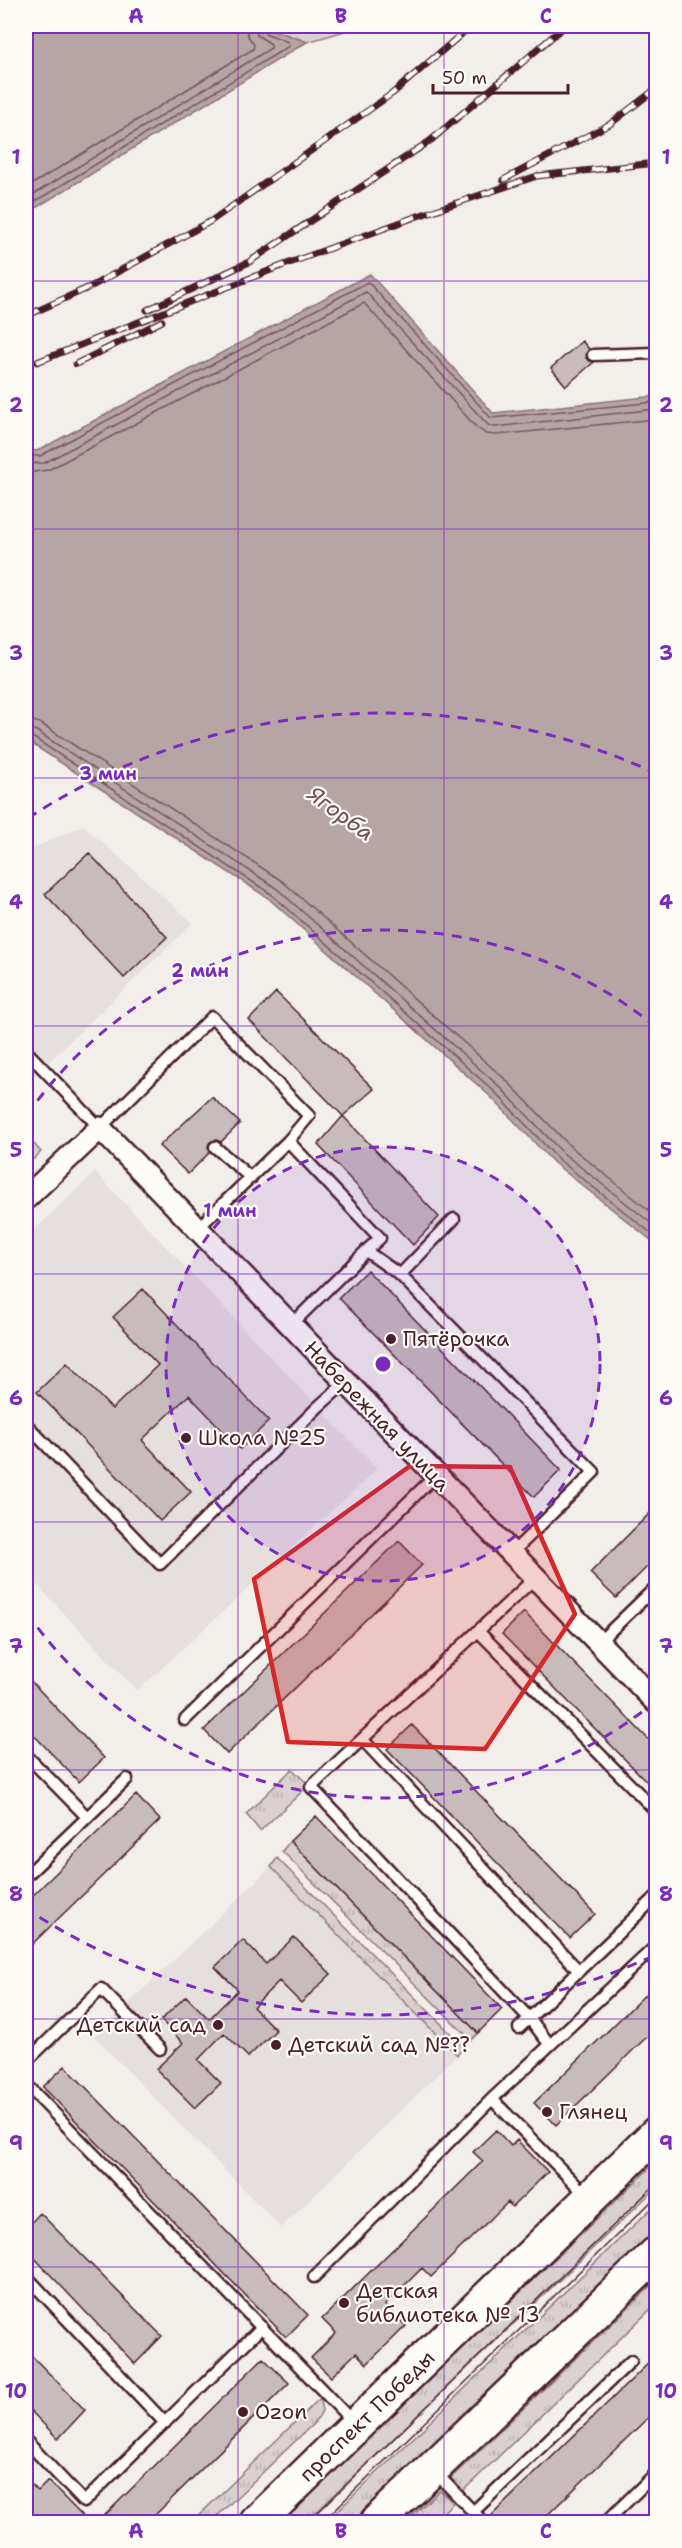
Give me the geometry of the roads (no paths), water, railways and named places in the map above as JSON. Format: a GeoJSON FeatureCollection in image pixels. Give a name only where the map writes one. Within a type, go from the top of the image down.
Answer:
{"type":"FeatureCollection","features":[{"type":"Feature","properties":{"kind":"main road","name":"проспект Победы"},"geometry":{"type":"LineString","coordinates":[[256,2523],[657,2134]]}},
{"type":"Feature","properties":{"kind":"main road"},"geometry":{"type":"LineString","coordinates":[[377,2523],[654,2261]]}},
{"type":"Feature","properties":{"kind":"street"},"geometry":{"type":"LineString","coordinates":[[26,1198],[100,1128]]}},
{"type":"Feature","properties":{"kind":"street","name":"Набережная улица"},"geometry":{"type":"LineString","coordinates":[[100,1128],[597,1643],[657,1702]]}},
{"type":"Feature","properties":{"kind":"lane"},"geometry":{"type":"LineString","coordinates":[[593,355],[657,353]]}},
{"type":"Feature","properties":{"kind":"lane"},"geometry":{"type":"LineString","coordinates":[[26,1051],[100,1128],[212,1017],[309,1116],[288,1141],[198,1228]]}},
{"type":"Feature","properties":{"kind":"lane"},"geometry":{"type":"LineString","coordinates":[[288,1141],[380,1238],[291,1325]]}},
{"type":"Feature","properties":{"kind":"lane"},"geometry":{"type":"LineString","coordinates":[[215,1147],[251,1178]]}},
{"type":"Feature","properties":{"kind":"lane"},"geometry":{"type":"LineString","coordinates":[[400,1275],[454,1219]]}},
{"type":"Feature","properties":{"kind":"lane"},"geometry":{"type":"LineString","coordinates":[[366,1251],[400,1275],[594,1472],[511,1554]]}},
{"type":"Feature","properties":{"kind":"lane"},"geometry":{"type":"LineString","coordinates":[[26,1424],[160,1564],[346,1382]]}},
{"type":"Feature","properties":{"kind":"lane"},"geometry":{"type":"LineString","coordinates":[[186,1720],[435,1476]]}},
{"type":"Feature","properties":{"kind":"lane"},"geometry":{"type":"LineString","coordinates":[[535,1578],[311,1787],[530,2019],[550,2045]]}},
{"type":"Feature","properties":{"kind":"lane"},"geometry":{"type":"LineString","coordinates":[[597,1643],[657,1587]]}},
{"type":"Feature","properties":{"kind":"lane"},"geometry":{"type":"LineString","coordinates":[[478,1631],[657,1811]]}},
{"type":"Feature","properties":{"kind":"lane"},"geometry":{"type":"LineString","coordinates":[[363,1740],[579,1971]]}},
{"type":"Feature","properties":{"kind":"lane"},"geometry":{"type":"LineString","coordinates":[[26,1755],[87,1817]]}},
{"type":"Feature","properties":{"kind":"lane"},"geometry":{"type":"LineString","coordinates":[[26,1876],[127,1779]]}},
{"type":"Feature","properties":{"kind":"lane"},"geometry":{"type":"LineString","coordinates":[[519,2028],[657,1897]]}},
{"type":"Feature","properties":{"kind":"lane"},"geometry":{"type":"LineString","coordinates":[[314,2277],[492,2099],[657,1947]]}},
{"type":"Feature","properties":{"kind":"lane"},"geometry":{"type":"LineString","coordinates":[[26,2062],[101,1989],[160,2049]]}},
{"type":"Feature","properties":{"kind":"lane"},"geometry":{"type":"LineString","coordinates":[[26,2084],[357,2426]]}},
{"type":"Feature","properties":{"kind":"lane"},"geometry":{"type":"LineString","coordinates":[[492,2099],[590,2199]]}},
{"type":"Feature","properties":{"kind":"lane"},"geometry":{"type":"LineString","coordinates":[[26,2276],[165,2423]]}},
{"type":"Feature","properties":{"kind":"lane"},"geometry":{"type":"LineString","coordinates":[[26,2441],[84,2502],[262,2327]]}},
{"type":"Feature","properties":{"kind":"lane"},"geometry":{"type":"LineString","coordinates":[[473,2512],[630,2361]]}},
{"type":"Feature","properties":{"kind":"lane"},"geometry":{"type":"LineString","coordinates":[[432,2469],[483,2523]]}},
{"type":"Feature","properties":{"kind":"lane"},"geometry":{"type":"LineString","coordinates":[[606,2523],[657,2473]]}},
{"type":"Feature","properties":{"kind":"water"},"geometry":{"type":"Polygon","coordinates":[[[26,26],[262,26],[307,42],[26,214],[26,26]]]}},
{"type":"Feature","properties":{"kind":"water","name":"Ягорба"},"geometry":{"type":"Polygon","coordinates":[[[370,274],[493,413],[656,396],[656,1244],[554,1163],[491,1097],[268,898],[26,740],[26,450],[37,451],[370,274]]]}},
{"type":"Feature","properties":{"kind":"tram line"},"geometry":{"type":"LineString","coordinates":[[308,2522],[656,2184]]}},
{"type":"Feature","properties":{"kind":"tram line"},"geometry":{"type":"LineString","coordinates":[[322,2522],[656,2197]]}},
{"type":"Feature","properties":{"kind":"railway"},"geometry":{"type":"LineString","coordinates":[[26,316],[92,286],[211,221],[393,93],[471,26]]}},
{"type":"Feature","properties":{"kind":"railway"},"geometry":{"type":"LineString","coordinates":[[147,310],[249,262],[430,141],[565,26]]}},
{"type":"Feature","properties":{"kind":"railway"},"geometry":{"type":"LineString","coordinates":[[503,180],[610,124],[656,89]]}},
{"type":"Feature","properties":{"kind":"railway"},"geometry":{"type":"LineString","coordinates":[[37,362],[276,268],[415,217],[537,176],[656,163]]}},
{"type":"Feature","properties":{"kind":"railway"},"geometry":{"type":"LineString","coordinates":[[76,364],[162,321]]}},
{"type":"Feature","properties":{"kind":"place","name":"Пятёрочка"},"geometry":{"type":"Point","coordinates":[391,1339]}},
{"type":"Feature","properties":{"kind":"place","name":"Школа №25"},"geometry":{"type":"Point","coordinates":[186,1438]}},
{"type":"Feature","properties":{"kind":"place","name":"Детский сад"},"geometry":{"type":"Point","coordinates":[218,2025]}},
{"type":"Feature","properties":{"kind":"place","name":"Детский сад №??"},"geometry":{"type":"Point","coordinates":[276,2045]}},
{"type":"Feature","properties":{"kind":"place","name":"Глянец"},"geometry":{"type":"Point","coordinates":[547,2112]}},
{"type":"Feature","properties":{"kind":"place","name":"Детская библиотека № 13"},"geometry":{"type":"Point","coordinates":[344,2303]}},
{"type":"Feature","properties":{"kind":"place","name":"Ozon"},"geometry":{"type":"Point","coordinates":[243,2412]}}]}
